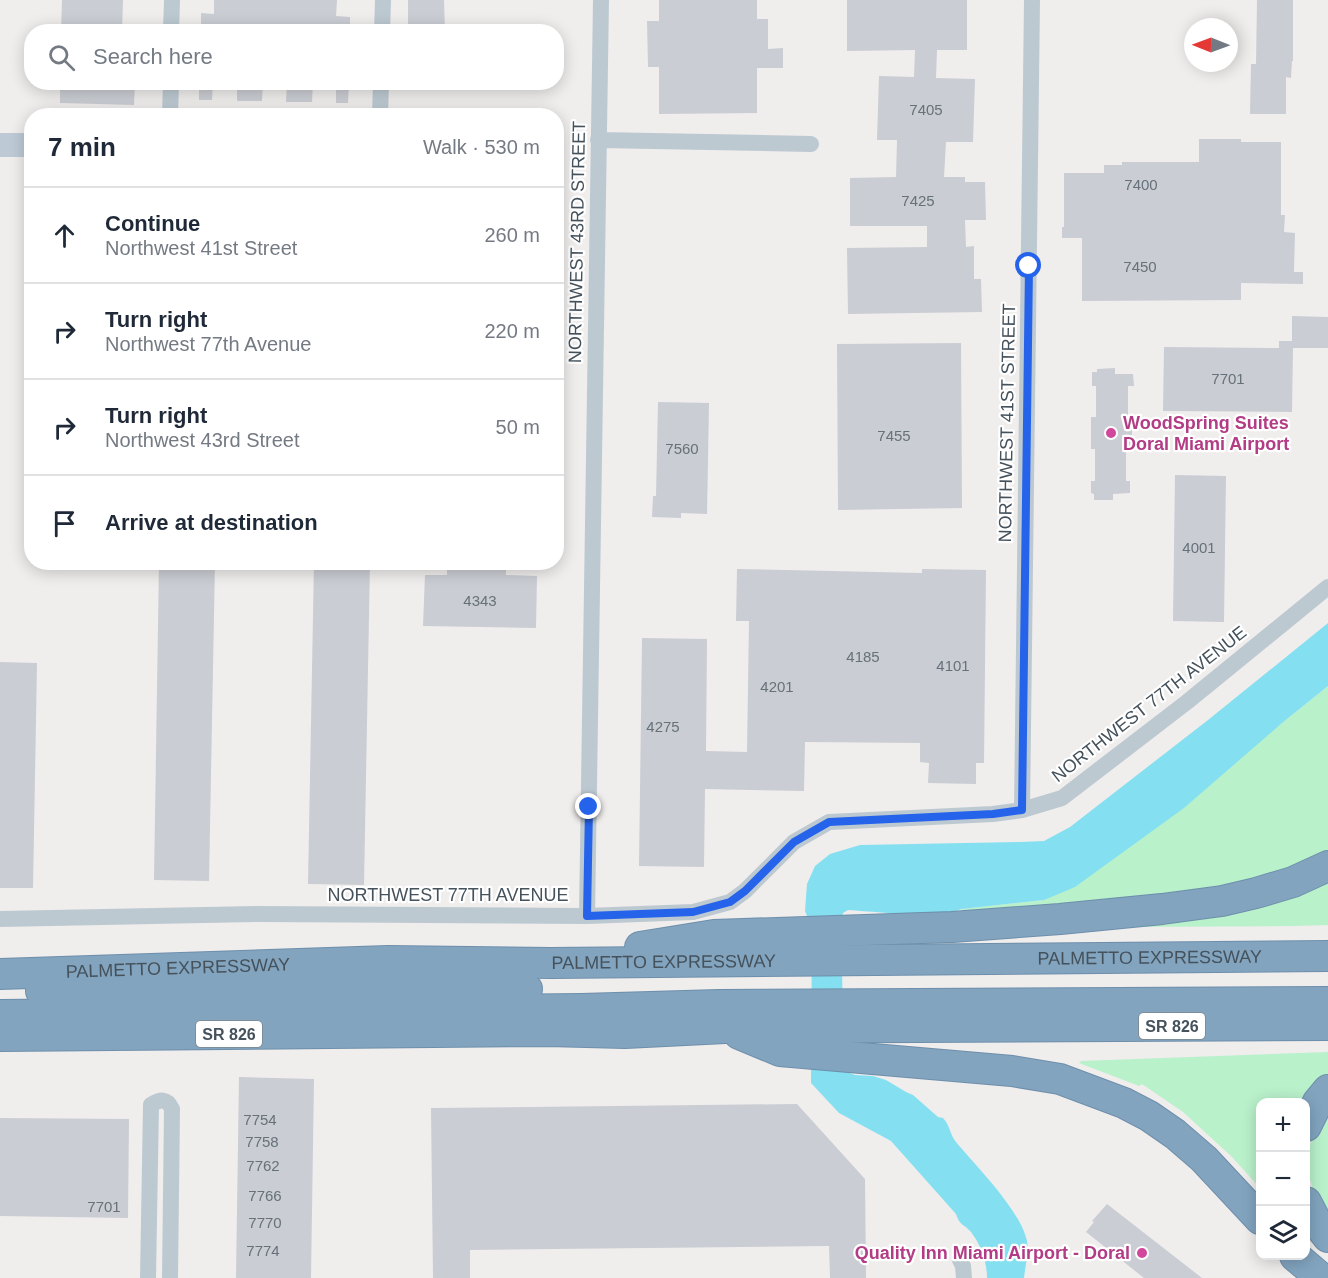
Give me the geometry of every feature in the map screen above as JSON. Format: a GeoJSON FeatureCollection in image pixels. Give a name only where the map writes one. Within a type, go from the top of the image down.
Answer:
{"type":"FeatureCollection","features":[{"type":"Feature","properties":{"kind":"highway"},"geometry":{"type":"LineString","coordinates":[[825,1004],[846,931],[978,926],[1203,904],[1268,890],[1306,877],[1328,866]]}},
{"type":"Feature","properties":{"kind":"highway"},"geometry":{"type":"LineString","coordinates":[[1110,958],[1328,935]]}},
{"type":"Feature","properties":{"kind":"highway","name":"PALMETTO EXPRESSWAY"},"geometry":{"type":"LineString","coordinates":[[825,1004],[1110,958],[1328,956]]}},
{"type":"Feature","properties":{"kind":"highway","name":"PALMETTO EXPRESSWAY"},"geometry":{"type":"LineString","coordinates":[[0,974],[388,960],[550,963],[825,1004],[1328,1025]]}},
{"type":"Feature","properties":{"kind":"highway"},"geometry":{"type":"LineString","coordinates":[[0,1015],[581,1009],[783,1015],[825,1004],[1328,982]]}},
{"type":"Feature","properties":{"kind":"highway"},"geometry":{"type":"LineString","coordinates":[[0,990],[825,1004],[1328,1002]]}},
{"type":"Feature","properties":{"kind":"highway"},"geometry":{"type":"LineString","coordinates":[[825,1004],[1012,1071],[1060,1079],[1124,1103],[1149,1116],[1175,1134],[1204,1159],[1256,1215]]}},
{"type":"Feature","properties":{"kind":"highway","name":"SR 826"},"geometry":{"type":"LineString","coordinates":[[0,1036],[548,1031],[625,1033],[725,1028],[780,1051],[825,1004]]}},
{"type":"Feature","properties":{"kind":"highway"},"geometry":{"type":"LineString","coordinates":[[1310,1117],[1328,1090]]}},
{"type":"Feature","properties":{"kind":"highway"},"geometry":{"type":"LineString","coordinates":[[1307,1206],[1328,1237]]}},
{"type":"Feature","properties":{"kind":"highway"},"geometry":{"type":"LineString","coordinates":[[1300,1260],[1321,1278]]}},
{"type":"Feature","properties":{"kind":"street"},"geometry":{"type":"LineString","coordinates":[[171,24],[172,0]]}},
{"type":"Feature","properties":{"kind":"street"},"geometry":{"type":"LineString","coordinates":[[382,0],[382,24]]}},
{"type":"Feature","properties":{"kind":"street","name":"NORTHWEST 43RD STREET"},"geometry":{"type":"LineString","coordinates":[[587,916],[601,0]]}},
{"type":"Feature","properties":{"kind":"street","name":"NORTHWEST 41ST STREET"},"geometry":{"type":"LineString","coordinates":[[1022,810],[1032,0]]}},
{"type":"Feature","properties":{"kind":"street"},"geometry":{"type":"LineString","coordinates":[[170,108],[171,90]]}},
{"type":"Feature","properties":{"kind":"street"},"geometry":{"type":"LineString","coordinates":[[380,108],[381,90]]}},
{"type":"Feature","properties":{"kind":"street"},"geometry":{"type":"LineString","coordinates":[[598,140],[811,144]]}},
{"type":"Feature","properties":{"kind":"street"},"geometry":{"type":"LineString","coordinates":[[0,145],[24,145]]}},
{"type":"Feature","properties":{"kind":"street","name":"NORTHWEST 77TH AVENUE"},"geometry":{"type":"LineString","coordinates":[[0,919],[258,914],[587,916],[693,912],[730,902],[745,891],[794,842],[829,822],[993,814],[1022,810],[1062,798],[1187,702],[1328,587]]}},
{"type":"Feature","properties":{"kind":"street"},"geometry":{"type":"LineString","coordinates":[[148,1278],[151,1105],[158,1100],[165,1100],[172,1108],[170,1278]]}},
{"type":"Feature","properties":{"kind":"street"},"geometry":{"type":"LineString","coordinates":[[960,1260],[964,1278]]}},
{"type":"Feature","properties":{"kind":"green space"},"geometry":{"type":"Polygon","coordinates":[[[1328,686],[1328,853],[1313,862],[1230,888],[962,915],[962,909],[1044,900],[1282,723],[1328,686]]]}},
{"type":"Feature","properties":{"kind":"green space"},"geometry":{"type":"Polygon","coordinates":[[[1328,880],[1328,925],[1127,927],[1328,880]]]}},
{"type":"Feature","properties":{"kind":"green space"},"geometry":{"type":"Polygon","coordinates":[[[1328,1052],[1328,1077],[1310,1098],[1256,1098],[1256,1184],[1231,1156],[1183,1112],[1142,1084],[1139,1086],[1079,1063],[1081,1061],[1328,1052]]]}},
{"type":"Feature","properties":{"kind":"green space"},"geometry":{"type":"Polygon","coordinates":[[[1328,1109],[1328,1219],[1315,1196],[1310,1179],[1310,1145],[1313,1134],[1328,1109]]]}},
{"type":"Feature","properties":{"kind":"water"},"geometry":{"type":"Polygon","coordinates":[[[1328,623],[1328,686],[1184,808],[1075,887],[1044,900],[937,914],[848,910],[843,913],[841,920],[844,1068],[855,1075],[873,1076],[886,1080],[913,1095],[938,1117],[943,1118],[956,1142],[986,1176],[1016,1216],[1027,1241],[1024,1278],[987,1278],[985,1260],[975,1237],[891,1141],[839,1113],[811,1083],[812,920],[805,911],[807,884],[815,866],[830,854],[860,845],[1044,841],[1070,827],[1328,623]]]}},
{"type":"Feature","properties":{"kind":"building"},"geometry":{"type":"Polygon","coordinates":[[[62,0],[123,0],[122,24],[61,24],[62,0]]]}},
{"type":"Feature","properties":{"kind":"building"},"geometry":{"type":"Polygon","coordinates":[[[214,0],[337,0],[336,16],[350,17],[350,24],[201,24],[201,13],[214,14],[214,0]]]}},
{"type":"Feature","properties":{"kind":"building"},"geometry":{"type":"Polygon","coordinates":[[[408,0],[444,0],[445,24],[408,24],[408,0]]]}},
{"type":"Feature","properties":{"kind":"building"},"geometry":{"type":"Polygon","coordinates":[[[659,0],[757,0],[757,19],[768,19],[768,49],[783,48],[783,68],[757,68],[757,113],[659,114],[659,67],[648,67],[647,21],[659,21],[659,0]]]}},
{"type":"Feature","properties":{"kind":"building"},"geometry":{"type":"Polygon","coordinates":[[[847,0],[967,0],[967,50],[937,50],[936,78],[975,79],[973,142],[946,142],[944,177],[965,177],[965,182],[985,182],[986,220],[965,220],[966,247],[974,246],[974,279],[981,279],[982,312],[848,314],[847,248],[927,247],[927,226],[850,226],[850,178],[896,177],[897,140],[877,140],[879,76],[914,77],[915,50],[847,51],[847,0]]]}},
{"type":"Feature","properties":{"kind":"building"},"geometry":{"type":"Polygon","coordinates":[[[1257,0],[1293,0],[1293,61],[1291,78],[1286,77],[1286,114],[1250,114],[1251,64],[1256,64],[1257,0]]]}},
{"type":"Feature","properties":{"kind":"building"},"geometry":{"type":"Polygon","coordinates":[[[60,90],[135,90],[134,105],[60,103],[60,90]]]}},
{"type":"Feature","properties":{"kind":"building"},"geometry":{"type":"Polygon","coordinates":[[[199,90],[213,90],[212,100],[199,100],[199,90]]]}},
{"type":"Feature","properties":{"kind":"building"},"geometry":{"type":"Polygon","coordinates":[[[237,90],[263,90],[262,101],[237,101],[237,90]]]}},
{"type":"Feature","properties":{"kind":"building"},"geometry":{"type":"Polygon","coordinates":[[[287,90],[313,90],[312,102],[286,102],[287,90]]]}},
{"type":"Feature","properties":{"kind":"building"},"geometry":{"type":"Polygon","coordinates":[[[336,90],[349,90],[348,103],[336,103],[336,90]]]}},
{"type":"Feature","properties":{"kind":"building"},"geometry":{"type":"Polygon","coordinates":[[[1199,139],[1281,142],[1281,215],[1285,215],[1284,232],[1295,233],[1294,272],[1303,272],[1303,284],[1241,283],[1241,300],[1082,301],[1082,238],[1062,238],[1064,173],[1104,173],[1104,165],[1122,165],[1122,162],[1199,162],[1199,139]]]}},
{"type":"Feature","properties":{"kind":"building"},"geometry":{"type":"Polygon","coordinates":[[[1292,316],[1328,317],[1328,348],[1293,348],[1292,412],[1163,411],[1164,347],[1279,348],[1279,341],[1292,341],[1292,316]]]}},
{"type":"Feature","properties":{"kind":"building"},"geometry":{"type":"Polygon","coordinates":[[[961,343],[962,508],[838,510],[837,344],[961,343]]]}},
{"type":"Feature","properties":{"kind":"building","name":"WoodSpring Suites Doral Miami Airport"},"geometry":{"type":"Polygon","coordinates":[[[1115,368],[1115,374],[1133,374],[1134,386],[1128,386],[1128,417],[1132,417],[1132,450],[1126,450],[1126,481],[1130,481],[1130,493],[1113,494],[1113,500],[1094,500],[1094,494],[1091,493],[1091,481],[1095,481],[1095,449],[1091,449],[1091,417],[1096,417],[1096,386],[1092,386],[1092,372],[1097,372],[1097,369],[1115,368]]]}},
{"type":"Feature","properties":{"kind":"building"},"geometry":{"type":"Polygon","coordinates":[[[658,402],[709,403],[707,514],[681,513],[681,518],[652,517],[653,496],[656,496],[658,402]]]}},
{"type":"Feature","properties":{"kind":"building"},"geometry":{"type":"Polygon","coordinates":[[[1175,475],[1226,476],[1224,622],[1173,621],[1175,475]]]}},
{"type":"Feature","properties":{"kind":"building"},"geometry":{"type":"Polygon","coordinates":[[[737,569],[922,573],[922,569],[986,570],[984,763],[976,763],[976,784],[928,783],[929,763],[920,762],[920,743],[805,742],[804,791],[705,789],[704,867],[639,866],[642,638],[707,639],[706,751],[747,752],[749,621],[736,621],[737,569]]]}},
{"type":"Feature","properties":{"kind":"building"},"geometry":{"type":"Polygon","coordinates":[[[159,570],[215,570],[209,881],[154,880],[159,570]]]}},
{"type":"Feature","properties":{"kind":"building"},"geometry":{"type":"Polygon","coordinates":[[[314,570],[370,570],[364,885],[308,884],[314,570]]]}},
{"type":"Feature","properties":{"kind":"building"},"geometry":{"type":"Polygon","coordinates":[[[447,570],[506,570],[506,575],[537,576],[536,628],[423,626],[425,575],[447,575],[447,570]]]}},
{"type":"Feature","properties":{"kind":"building"},"geometry":{"type":"Polygon","coordinates":[[[0,662],[37,663],[33,888],[0,888],[0,662]]]}},
{"type":"Feature","properties":{"kind":"building"},"geometry":{"type":"Polygon","coordinates":[[[239,1077],[314,1079],[311,1278],[236,1278],[239,1077]]]}},
{"type":"Feature","properties":{"kind":"building"},"geometry":{"type":"Polygon","coordinates":[[[797,1104],[865,1179],[866,1278],[830,1278],[829,1246],[470,1250],[470,1278],[433,1278],[431,1108],[797,1104]]]}},
{"type":"Feature","properties":{"kind":"building"},"geometry":{"type":"Polygon","coordinates":[[[0,1118],[129,1119],[128,1218],[0,1216],[0,1118]]]}},
{"type":"Feature","properties":{"kind":"building","name":"Quality Inn Miami Airport - Doral"},"geometry":{"type":"Polygon","coordinates":[[[1107,1204],[1202,1278],[1144,1278],[1086,1232],[1094,1222],[1092,1221],[1107,1204]]]}},
{"type":"Feature","properties":{"kind":"place","name":"WoodSpring Suites Doral Miami Airport"},"geometry":{"type":"Point","coordinates":[1111,433]}},
{"type":"Feature","properties":{"kind":"place","name":"Quality Inn Miami Airport - Doral"},"geometry":{"type":"Point","coordinates":[1142,1253]}},
{"type":"Feature","properties":{"kind":"route"},"geometry":{"type":"LineString","coordinates":[[589,807],[587,916],[693,912],[730,902],[745,891],[794,842],[829,822],[993,814],[1022,810],[1029,266]]}}]}
